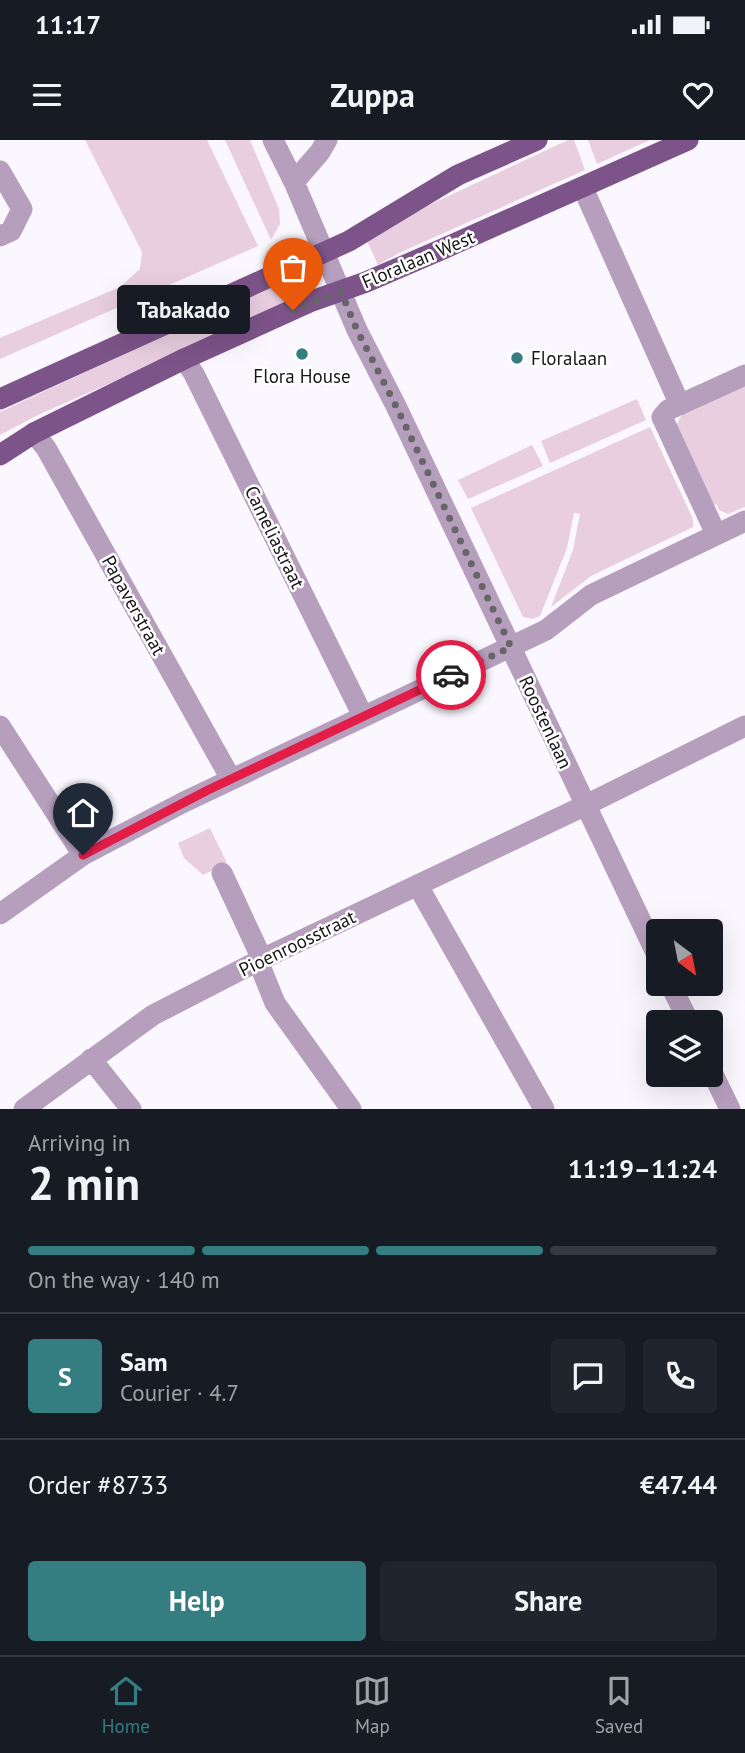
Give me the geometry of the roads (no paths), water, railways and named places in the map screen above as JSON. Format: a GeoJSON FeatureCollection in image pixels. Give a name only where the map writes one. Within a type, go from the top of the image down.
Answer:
{"type":"FeatureCollection","features":[{"type":"Feature","properties":{"kind":"main road"},"geometry":{"type":"LineString","coordinates":[[0,400],[349,241],[458,175],[537,140]]}},
{"type":"Feature","properties":{"kind":"main road","name":"Floralaan West"},"geometry":{"type":"LineString","coordinates":[[0,455],[34,433],[184,359],[312,301],[341,292],[688,140]]}},
{"type":"Feature","properties":{"kind":"street","name":"Roostenlaan"},"geometry":{"type":"LineString","coordinates":[[273,140],[294,182],[357,330],[396,406],[646,932]]}},
{"type":"Feature","properties":{"kind":"street"},"geometry":{"type":"LineString","coordinates":[[294,182],[327,140]]}},
{"type":"Feature","properties":{"kind":"street"},"geometry":{"type":"LineString","coordinates":[[0,171],[22,209],[11,231],[0,236]]}},
{"type":"Feature","properties":{"kind":"street"},"geometry":{"type":"LineString","coordinates":[[583,188],[680,405]]}},
{"type":"Feature","properties":{"kind":"street","name":"Cameliastraat"},"geometry":{"type":"LineString","coordinates":[[184,359],[363,716]]}},
{"type":"Feature","properties":{"kind":"street"},"geometry":{"type":"LineString","coordinates":[[716,534],[662,417],[668,411],[745,375]]}},
{"type":"Feature","properties":{"kind":"street","name":"Papaverstraat"},"geometry":{"type":"LineString","coordinates":[[34,433],[46,448],[231,779]]}},
{"type":"Feature","properties":{"kind":"street"},"geometry":{"type":"LineString","coordinates":[[0,914],[83,855],[231,779],[546,631],[592,594],[745,521]]}},
{"type":"Feature","properties":{"kind":"street"},"geometry":{"type":"LineString","coordinates":[[0,726],[83,855]]}},
{"type":"Feature","properties":{"kind":"street","name":"Pioenroosstraat"},"geometry":{"type":"LineString","coordinates":[[24,1109],[153,1015],[260,960],[745,726]]}},
{"type":"Feature","properties":{"kind":"street"},"geometry":{"type":"LineString","coordinates":[[222,873],[260,960],[275,1003],[351,1109]]}},
{"type":"Feature","properties":{"kind":"street"},"geometry":{"type":"LineString","coordinates":[[418,886],[544,1109]]}},
{"type":"Feature","properties":{"kind":"street"},"geometry":{"type":"LineString","coordinates":[[91,1059],[131,1109]]}},
{"type":"Feature","properties":{"kind":"street"},"geometry":{"type":"LineString","coordinates":[[719,1087],[730,1109]]}},
{"type":"Feature","properties":{"kind":"place","name":"Tabakado"},"geometry":{"type":"Point","coordinates":[293,310]}},
{"type":"Feature","properties":{"kind":"place","name":"Flora House"},"geometry":{"type":"Point","coordinates":[302,354]}},
{"type":"Feature","properties":{"kind":"place","name":"Floralaan"},"geometry":{"type":"Point","coordinates":[517,358]}}]}
